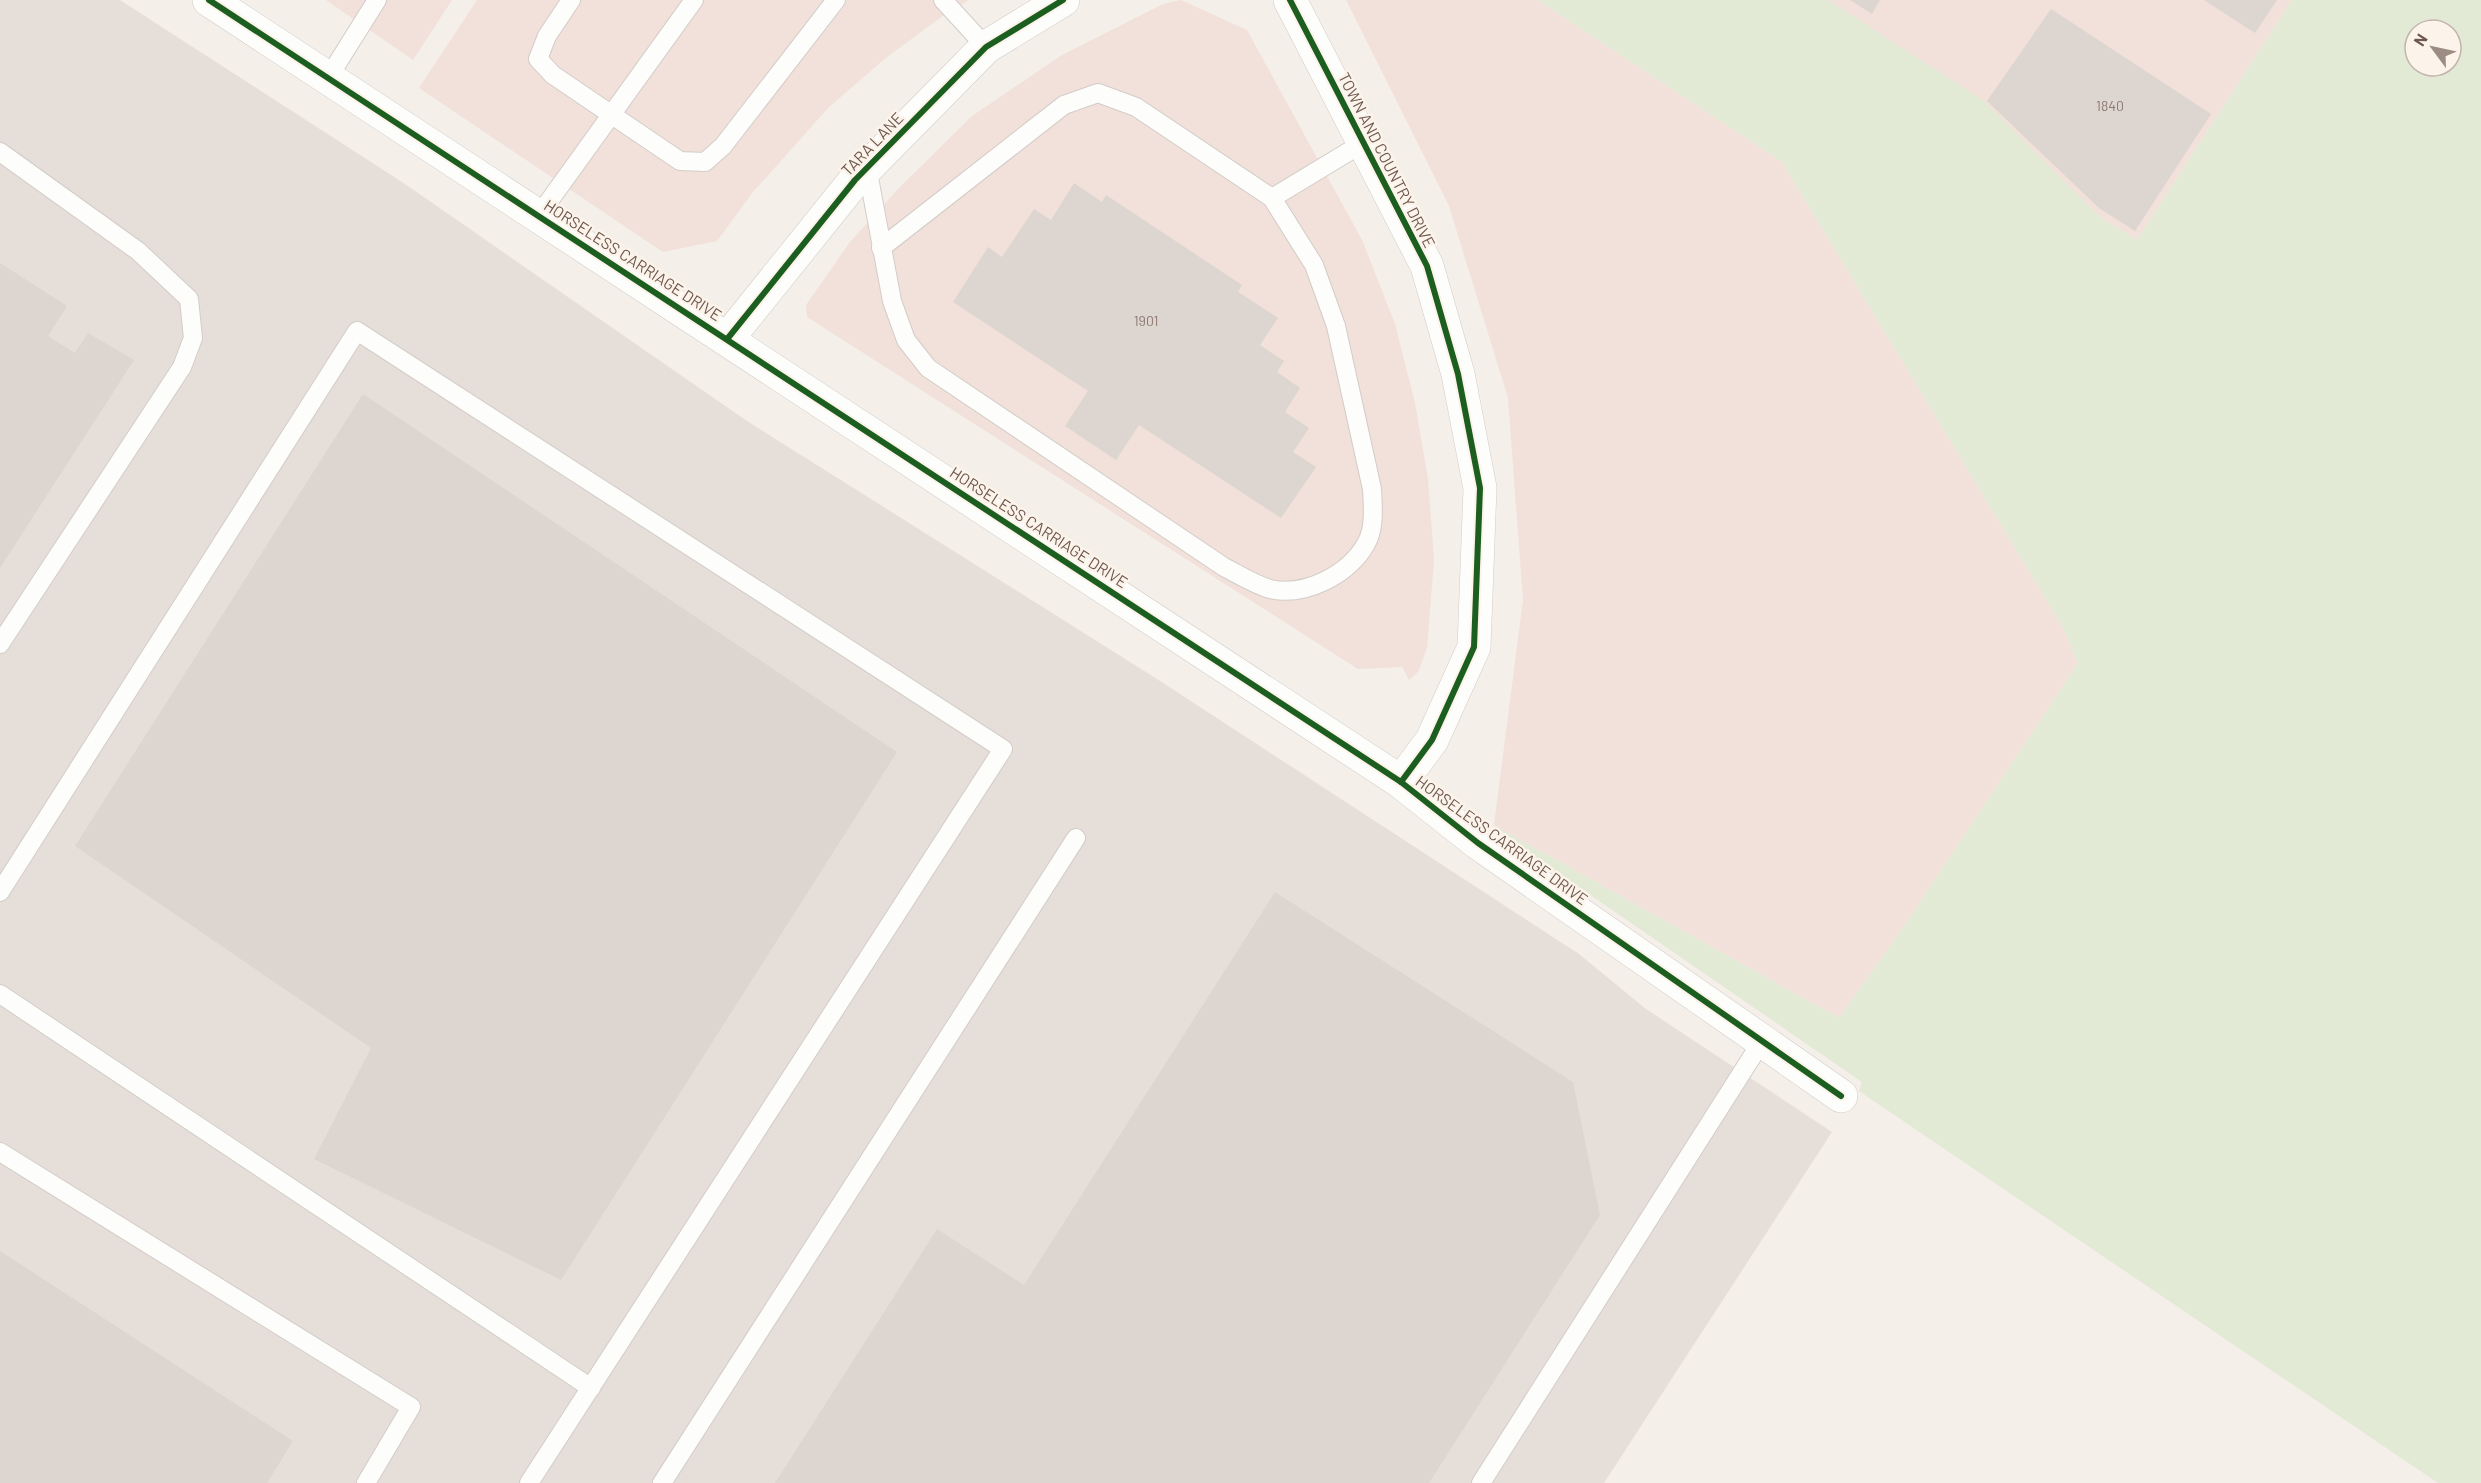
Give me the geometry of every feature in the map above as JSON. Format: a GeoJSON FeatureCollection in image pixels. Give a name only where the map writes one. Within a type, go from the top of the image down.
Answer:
{"type":"FeatureCollection","features":[{"type":"Feature","properties":{"kind":"street","name":"HORSELESS CARRIAGE DRIVE"},"geometry":{"type":"LineString","coordinates":[[209,0],[728,338],[1401,782],[1478,843],[1841,1096]]}},
{"type":"Feature","properties":{"kind":"street","name":"TARA LANE"},"geometry":{"type":"LineString","coordinates":[[728,338],[867,167],[986,47],[1063,0]]}},
{"type":"Feature","properties":{"kind":"street","name":"TOWN AND COUNTRY DRIVE"},"geometry":{"type":"LineString","coordinates":[[1290,0],[1427,266],[1458,374],[1480,488],[1474,647],[1432,740],[1401,782]]}},
{"type":"Feature","properties":{"kind":"lane"},"geometry":{"type":"LineString","coordinates":[[328,78],[377,0]]}},
{"type":"Feature","properties":{"kind":"lane"},"geometry":{"type":"LineString","coordinates":[[571,0],[547,36],[538,59],[553,75],[614,114],[680,161],[705,162],[723,146],[836,0]]}},
{"type":"Feature","properties":{"kind":"lane"},"geometry":{"type":"LineString","coordinates":[[539,215],[694,0]]}},
{"type":"Feature","properties":{"kind":"lane"},"geometry":{"type":"LineString","coordinates":[[943,0],[986,47]]}},
{"type":"Feature","properties":{"kind":"lane"},"geometry":{"type":"LineString","coordinates":[[867,167],[881,248],[892,301],[906,340],[928,368],[1224,567],[1270,589],[1300,592],[1348,567],[1366,543],[1374,517],[1372,489],[1336,326],[1314,265],[1272,198],[1136,107],[1098,93],[1064,105],[881,248]]}},
{"type":"Feature","properties":{"kind":"lane"},"geometry":{"type":"LineString","coordinates":[[1272,198],[1363,143]]}},
{"type":"Feature","properties":{"kind":"lane"},"geometry":{"type":"LineString","coordinates":[[0,152],[138,251],[189,299],[193,338],[182,367],[0,644]]}},
{"type":"Feature","properties":{"kind":"lane"},"geometry":{"type":"LineString","coordinates":[[0,892],[357,331],[1003,749],[529,1483]]}},
{"type":"Feature","properties":{"kind":"lane"},"geometry":{"type":"LineString","coordinates":[[662,1483],[1076,838]]}},
{"type":"Feature","properties":{"kind":"lane"},"geometry":{"type":"LineString","coordinates":[[0,994],[591,1388]]}},
{"type":"Feature","properties":{"kind":"lane"},"geometry":{"type":"LineString","coordinates":[[1481,1483],[1762,1041]]}},
{"type":"Feature","properties":{"kind":"lane"},"geometry":{"type":"LineString","coordinates":[[0,1152],[411,1407],[366,1483]]}},
{"type":"Feature","properties":{"kind":"shaded area"},"geometry":{"type":"Polygon","coordinates":[[[0,0],[120,0],[405,184],[747,421],[1157,679],[1579,954],[1646,1009],[1832,1132],[1604,1483],[0,1483],[0,0]]]}},
{"type":"Feature","properties":{"kind":"shaded area"},"geometry":{"type":"Polygon","coordinates":[[[326,0],[452,0],[413,60],[326,0]]]}},
{"type":"Feature","properties":{"kind":"shaded area"},"geometry":{"type":"Polygon","coordinates":[[[477,0],[969,0],[951,10],[887,57],[829,107],[753,192],[717,241],[663,252],[419,88],[477,0]]]}},
{"type":"Feature","properties":{"kind":"shaded area"},"geometry":{"type":"Polygon","coordinates":[[[1181,0],[1247,30],[1362,240],[1395,324],[1415,403],[1428,479],[1434,560],[1427,648],[1418,672],[1409,680],[1402,667],[1358,669],[807,317],[806,305],[850,242],[899,188],[972,116],[1062,55],[1163,4],[1181,0]]]}},
{"type":"Feature","properties":{"kind":"shaded area"},"geometry":{"type":"Polygon","coordinates":[[[1346,0],[1538,0],[1782,162],[2062,626],[2078,663],[1905,925],[1839,1018],[1494,825],[1523,600],[1508,398],[1449,206],[1346,0]]]}},
{"type":"Feature","properties":{"kind":"shaded area"},"geometry":{"type":"Polygon","coordinates":[[[1828,0],[2292,0],[2137,240],[2101,218],[1828,0]]]}},
{"type":"Feature","properties":{"kind":"green space"},"geometry":{"type":"Polygon","coordinates":[[[1538,0],[1828,0],[1984,101],[2101,218],[2137,240],[2292,0],[2481,0],[2481,1483],[2438,1483],[1859,1091],[1862,1082],[1528,852],[1494,825],[1839,1018],[1905,925],[2078,663],[2062,626],[1782,162],[1538,0]]]}},
{"type":"Feature","properties":{"kind":"building"},"geometry":{"type":"Polygon","coordinates":[[[1850,0],[1880,0],[1872,14],[1850,0]]]}},
{"type":"Feature","properties":{"kind":"building"},"geometry":{"type":"Polygon","coordinates":[[[2204,0],[2277,0],[2255,33],[2204,0]]]}},
{"type":"Feature","properties":{"kind":"building"},"geometry":{"type":"Polygon","coordinates":[[[2051,9],[2211,114],[2135,231],[2099,208],[1987,101],[2051,9]]]}},
{"type":"Feature","properties":{"kind":"building"},"geometry":{"type":"Polygon","coordinates":[[[1074,183],[1102,202],[1106,195],[1242,285],[1238,292],[1278,318],[1260,345],[1284,361],[1277,372],[1300,388],[1285,412],[1309,428],[1293,452],[1316,467],[1281,518],[1139,425],[1116,460],[1065,426],[1088,391],[953,302],[988,247],[1002,257],[1034,209],[1051,220],[1074,183]]]}},
{"type":"Feature","properties":{"kind":"building"},"geometry":{"type":"Polygon","coordinates":[[[0,263],[67,306],[48,336],[75,353],[88,333],[134,360],[0,568],[0,263]]]}},
{"type":"Feature","properties":{"kind":"building"},"geometry":{"type":"Polygon","coordinates":[[[363,394],[897,752],[561,1280],[314,1159],[371,1048],[75,846],[363,394]]]}},
{"type":"Feature","properties":{"kind":"building"},"geometry":{"type":"Polygon","coordinates":[[[1275,892],[1573,1082],[1600,1215],[1429,1483],[775,1483],[937,1229],[1024,1285],[1275,892]]]}},
{"type":"Feature","properties":{"kind":"building"},"geometry":{"type":"Polygon","coordinates":[[[0,1251],[293,1441],[267,1483],[0,1483],[0,1251]]]}},
{"type":"Feature","properties":{"kind":"cycle path"},"geometry":{"type":"LineString","coordinates":[[209,0],[1401,782],[1478,843],[1841,1096]]}},
{"type":"Feature","properties":{"kind":"cycle path"},"geometry":{"type":"LineString","coordinates":[[728,338],[855,180],[986,47],[1063,0]]}},
{"type":"Feature","properties":{"kind":"cycle path"},"geometry":{"type":"LineString","coordinates":[[1290,0],[1427,266],[1458,374],[1480,488],[1474,647],[1432,740],[1401,782]]}}]}
